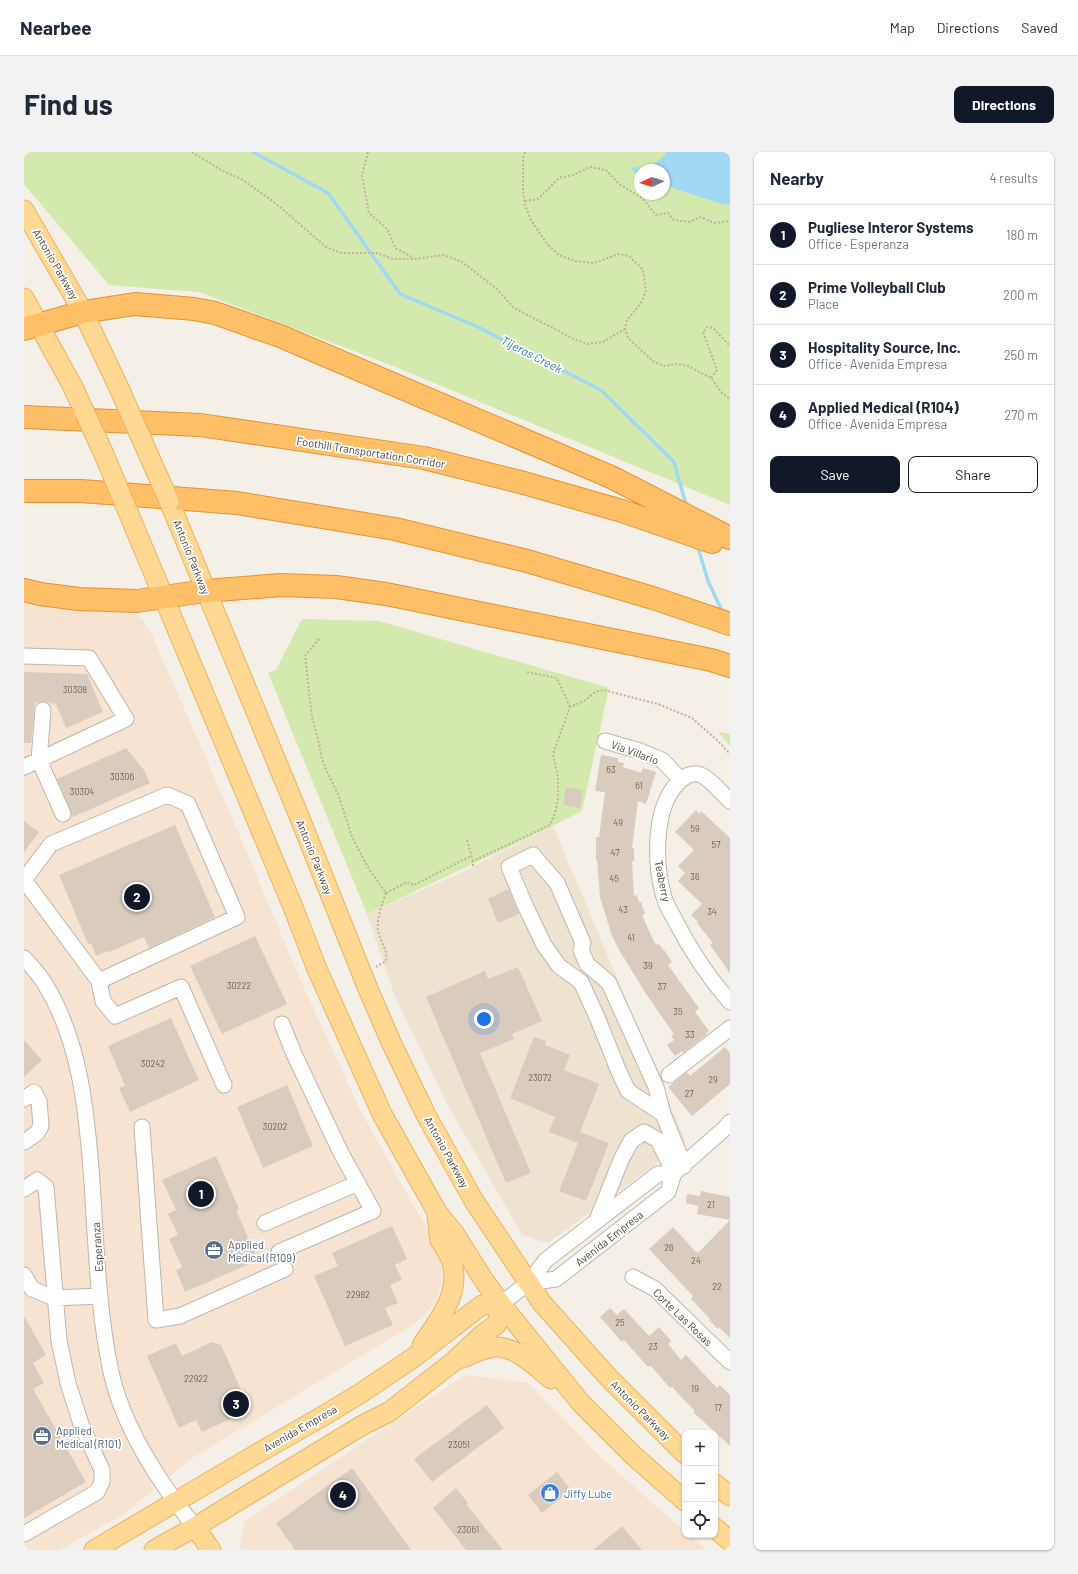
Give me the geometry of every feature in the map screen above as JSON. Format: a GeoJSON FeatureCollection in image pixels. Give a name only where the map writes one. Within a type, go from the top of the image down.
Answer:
{"type":"FeatureCollection","features":[{"type":"Feature","properties":{"kind":"highway"},"geometry":{"type":"LineString","coordinates":[[32,328],[83,312],[135,304],[194,309],[215,314],[280,336],[611,477],[730,538]]}},
{"type":"Feature","properties":{"kind":"highway","name":"Foothill Transportation Corridor"},"geometry":{"type":"LineString","coordinates":[[24,417],[200,425],[424,458],[524,483],[622,511],[730,549]]}},
{"type":"Feature","properties":{"kind":"highway"},"geometry":{"type":"LineString","coordinates":[[24,491],[81,491],[237,503],[395,529],[527,561],[653,598],[730,624]]}},
{"type":"Feature","properties":{"kind":"highway"},"geometry":{"type":"LineString","coordinates":[[24,590],[40,594],[79,599],[137,601],[205,591],[281,585],[336,587],[394,596],[672,652],[730,666]]}},
{"type":"Feature","properties":{"kind":"main road","name":"Antonio Parkway"},"geometry":{"type":"LineString","coordinates":[[24,210],[83,312],[119,388],[183,535],[296,809],[361,974],[426,1115],[474,1201],[542,1303],[608,1377],[682,1451]]}},
{"type":"Feature","properties":{"kind":"main road"},"geometry":{"type":"LineString","coordinates":[[24,298],[32,328],[72,385],[103,452],[293,907],[317,969],[382,1114],[437,1212],[454,1232],[485,1282],[580,1402]]}},
{"type":"Feature","properties":{"kind":"main road"},"geometry":{"type":"LineString","coordinates":[[413,1358],[436,1323],[443,1316],[452,1294],[454,1273],[450,1257],[440,1240],[437,1212]]}},
{"type":"Feature","properties":{"kind":"main road"},"geometry":{"type":"LineString","coordinates":[[154,1550],[195,1527],[361,1426],[389,1412],[453,1362],[482,1335],[497,1324],[501,1304]]}},
{"type":"Feature","properties":{"kind":"main road","name":"Avenida Empresa"},"geometry":{"type":"LineString","coordinates":[[94,1550],[323,1416],[413,1358],[482,1305],[501,1304]]}},
{"type":"Feature","properties":{"kind":"main road"},"geometry":{"type":"LineString","coordinates":[[453,1362],[491,1347],[513,1351],[527,1359],[580,1402],[635,1457],[682,1498]]}},
{"type":"Feature","properties":{"kind":"main road"},"geometry":{"type":"LineString","coordinates":[[718,1486],[730,1496]]}},
{"type":"Feature","properties":{"kind":"main road"},"geometry":{"type":"LineString","coordinates":[[195,1527],[211,1550]]}},
{"type":"Feature","properties":{"kind":"main road"},"geometry":{"type":"LineString","coordinates":[[718,1531],[730,1542]]}},
{"type":"Feature","properties":{"kind":"street"},"geometry":{"type":"LineString","coordinates":[[24,656],[89,658],[126,719],[24,767]]}},
{"type":"Feature","properties":{"kind":"street"},"geometry":{"type":"LineString","coordinates":[[43,710],[39,760],[63,814]]}},
{"type":"Feature","properties":{"kind":"street","name":"Via Villario"},"geometry":{"type":"LineString","coordinates":[[605,741],[640,751],[662,760],[685,777]]}},
{"type":"Feature","properties":{"kind":"street"},"geometry":{"type":"LineString","coordinates":[[685,777],[698,774],[709,780],[730,801]]}},
{"type":"Feature","properties":{"kind":"street","name":"Teaberry"},"geometry":{"type":"LineString","coordinates":[[685,777],[673,788],[665,804],[659,827],[659,873],[666,903],[683,935],[704,970],[730,1002]]}},
{"type":"Feature","properties":{"kind":"street"},"geometry":{"type":"LineString","coordinates":[[99,981],[237,917],[188,804],[166,795],[51,844],[24,880],[99,981],[103,1001],[115,1016],[181,987],[224,1085]]}},
{"type":"Feature","properties":{"kind":"street"},"geometry":{"type":"LineString","coordinates":[[663,1114],[628,1091],[581,982],[559,966],[544,945],[509,867],[533,855],[557,883],[583,943],[582,950],[587,964],[609,983],[656,1087],[679,1169]]}},
{"type":"Feature","properties":{"kind":"street","name":"Esperanza"},"geometry":{"type":"LineString","coordinates":[[24,958],[45,983],[63,1020],[75,1055],[80,1077],[88,1132],[100,1296],[111,1374],[125,1416],[151,1467],[175,1503],[195,1527]]}},
{"type":"Feature","properties":{"kind":"street"},"geometry":{"type":"LineString","coordinates":[[279,1252],[373,1211],[340,1153],[294,1054],[282,1024]]}},
{"type":"Feature","properties":{"kind":"street"},"geometry":{"type":"LineString","coordinates":[[669,1075],[730,1028]]}},
{"type":"Feature","properties":{"kind":"street"},"geometry":{"type":"LineString","coordinates":[[24,1099],[34,1092],[39,1101],[42,1126],[37,1133],[24,1142]]}},
{"type":"Feature","properties":{"kind":"street","name":"Avenida Empresa"},"geometry":{"type":"LineString","coordinates":[[528,1283],[556,1279],[668,1192],[679,1169],[730,1122]]}},
{"type":"Feature","properties":{"kind":"street"},"geometry":{"type":"LineString","coordinates":[[142,1127],[156,1320],[180,1316],[285,1269]]}},
{"type":"Feature","properties":{"kind":"street"},"geometry":{"type":"LineString","coordinates":[[596,1221],[624,1154],[631,1141],[644,1132],[658,1140],[679,1169]]}},
{"type":"Feature","properties":{"kind":"street","name":"Avenida Empresa"},"geometry":{"type":"LineString","coordinates":[[501,1304],[528,1283],[546,1260],[596,1221],[658,1174],[679,1169]]}},
{"type":"Feature","properties":{"kind":"street"},"geometry":{"type":"LineString","coordinates":[[24,1189],[37,1180],[46,1187],[58,1341],[68,1384],[81,1424],[102,1470],[102,1482],[97,1492],[24,1534]]}},
{"type":"Feature","properties":{"kind":"street"},"geometry":{"type":"LineString","coordinates":[[265,1223],[358,1183]]}},
{"type":"Feature","properties":{"kind":"street"},"geometry":{"type":"LineString","coordinates":[[24,1275],[32,1290],[54,1298],[100,1296]]}},
{"type":"Feature","properties":{"kind":"street","name":"Corte Las Rosas"},"geometry":{"type":"LineString","coordinates":[[633,1277],[655,1289],[730,1362]]}},
{"type":"Feature","properties":{"kind":"path"},"geometry":{"type":"LineString","coordinates":[[192,152],[221,170],[241,179],[274,202],[326,247],[341,253],[377,253],[393,259],[415,259],[444,255],[462,262],[497,289],[514,308],[574,339],[588,344],[603,342],[625,329]]}},
{"type":"Feature","properties":{"kind":"path"},"geometry":{"type":"LineString","coordinates":[[368,152],[362,176],[369,213],[388,230],[395,248],[415,259]]}},
{"type":"Feature","properties":{"kind":"path"},"geometry":{"type":"LineString","coordinates":[[525,152],[523,159],[523,190],[525,201],[531,220],[547,244],[559,254],[575,262],[594,263],[619,254],[629,256],[643,270],[646,291],[641,303],[627,320],[625,329],[628,338],[654,362],[664,366],[676,364],[688,366],[711,378],[722,393],[730,399]]}},
{"type":"Feature","properties":{"kind":"path"},"geometry":{"type":"LineString","coordinates":[[525,201],[538,199],[560,178],[573,175],[590,167],[606,170],[620,184],[642,198],[656,215],[668,213],[674,220],[689,222],[701,217],[714,223],[730,221]]}},
{"type":"Feature","properties":{"kind":"path"},"geometry":{"type":"LineString","coordinates":[[711,378],[717,370],[702,332],[707,327],[713,328],[730,346]]}},
{"type":"Feature","properties":{"kind":"path"},"geometry":{"type":"LineString","coordinates":[[319,639],[305,656],[312,717],[322,759],[340,800],[353,839],[369,869],[386,893]]}},
{"type":"Feature","properties":{"kind":"path"},"geometry":{"type":"LineString","coordinates":[[472,861],[550,826],[555,814],[558,798],[558,778],[553,754],[570,707],[557,678],[527,672]]}},
{"type":"Feature","properties":{"kind":"path"},"geometry":{"type":"LineString","coordinates":[[570,707],[586,700],[595,692],[603,690],[658,704],[692,718],[730,754]]}},
{"type":"Feature","properties":{"kind":"path"},"geometry":{"type":"LineString","coordinates":[[467,840],[473,866]]}},
{"type":"Feature","properties":{"kind":"path"},"geometry":{"type":"LineString","coordinates":[[361,974],[384,963],[386,960],[387,954],[378,932],[382,905],[386,893],[407,882],[414,885],[471,856]]}},
{"type":"Feature","properties":{"kind":"shaded area"},"geometry":{"type":"Polygon","coordinates":[[[24,601],[72,609],[130,612],[142,619],[151,633],[245,848],[295,968],[360,1110],[428,1231],[432,1245],[439,1255],[442,1270],[441,1286],[436,1302],[411,1326],[192,1458],[124,1514],[59,1550],[24,1550],[24,601]]]}},
{"type":"Feature","properties":{"kind":"shaded area"},"geometry":{"type":"Polygon","coordinates":[[[553,826],[686,1142],[548,1243],[522,1235],[446,1102],[394,994],[367,914],[454,876],[553,826]]]}},
{"type":"Feature","properties":{"kind":"shaded area"},"geometry":{"type":"Polygon","coordinates":[[[465,1375],[528,1383],[603,1459],[682,1529],[682,1538],[693,1538],[707,1550],[243,1550],[240,1547],[245,1521],[465,1375]]]}},
{"type":"Feature","properties":{"kind":"green space"},"geometry":{"type":"Polygon","coordinates":[[[24,152],[730,152],[730,505],[393,366],[199,292],[109,285],[24,184],[24,152]]]}},
{"type":"Feature","properties":{"kind":"green space"},"geometry":{"type":"Polygon","coordinates":[[[302,619],[379,621],[609,688],[582,811],[367,914],[268,673],[276,670],[302,619]]]}},
{"type":"Feature","properties":{"kind":"green space"},"geometry":{"type":"Polygon","coordinates":[[[718,732],[730,734],[730,746],[718,732]]]}},
{"type":"Feature","properties":{"kind":"water"},"geometry":{"type":"Polygon","coordinates":[[[666,152],[730,152],[730,204],[725,205],[670,187],[670,164],[651,164],[660,160],[666,152]]]}},
{"type":"Feature","properties":{"kind":"building"},"geometry":{"type":"Polygon","coordinates":[[[24,672],[87,674],[103,712],[66,728],[56,704],[43,701],[35,703],[31,743],[24,743],[24,672]]]}},
{"type":"Feature","properties":{"kind":"building"},"geometry":{"type":"Polygon","coordinates":[[[126,748],[144,770],[150,783],[73,817],[57,779],[126,748]]]}},
{"type":"Feature","properties":{"kind":"building"},"geometry":{"type":"Polygon","coordinates":[[[601,755],[618,758],[618,762],[624,763],[623,767],[641,773],[643,768],[656,772],[646,804],[638,801],[632,848],[634,848],[634,861],[632,861],[634,896],[637,895],[639,902],[641,902],[645,914],[642,915],[655,944],[659,944],[672,962],[668,965],[699,1008],[695,1012],[709,1031],[683,1053],[682,1051],[675,1056],[667,1045],[674,1040],[671,1036],[674,1034],[646,994],[618,948],[611,933],[600,897],[596,860],[596,837],[599,837],[605,792],[595,791],[601,755]]]}},
{"type":"Feature","properties":{"kind":"building"},"geometry":{"type":"Polygon","coordinates":[[[566,787],[583,790],[580,808],[563,805],[566,787]]]}},
{"type":"Feature","properties":{"kind":"building"},"geometry":{"type":"Polygon","coordinates":[[[696,810],[699,814],[701,811],[730,838],[730,973],[710,945],[713,943],[691,915],[702,904],[678,881],[685,873],[678,866],[694,850],[675,832],[696,810]]]}},
{"type":"Feature","properties":{"kind":"building"},"geometry":{"type":"Polygon","coordinates":[[[24,821],[39,832],[24,852],[24,821]]]}},
{"type":"Feature","properties":{"kind":"building"},"geometry":{"type":"Polygon","coordinates":[[[175,825],[215,917],[149,948],[144,937],[96,956],[91,943],[88,944],[59,875],[175,825]]]}},
{"type":"Feature","properties":{"kind":"building"},"geometry":{"type":"Polygon","coordinates":[[[508,889],[519,914],[498,923],[488,899],[508,889]]]}},
{"type":"Feature","properties":{"kind":"building"},"geometry":{"type":"Polygon","coordinates":[[[255,936],[287,1004],[222,1034],[190,966],[255,936]]]}},
{"type":"Feature","properties":{"kind":"building"},"geometry":{"type":"Polygon","coordinates":[[[518,967],[542,1021],[512,1034],[514,1039],[480,1053],[531,1173],[506,1183],[426,997],[485,971],[488,979],[518,967]]]}},
{"type":"Feature","properties":{"kind":"building"},"geometry":{"type":"Polygon","coordinates":[[[171,1018],[199,1080],[130,1112],[119,1088],[125,1086],[108,1046],[171,1018]]]}},
{"type":"Feature","properties":{"kind":"building"},"geometry":{"type":"Polygon","coordinates":[[[534,1037],[546,1041],[545,1045],[570,1055],[564,1070],[599,1084],[580,1132],[609,1143],[586,1201],[559,1191],[578,1143],[549,1132],[555,1117],[510,1098],[534,1037]]]}},
{"type":"Feature","properties":{"kind":"building"},"geometry":{"type":"Polygon","coordinates":[[[24,1040],[42,1060],[24,1077],[24,1040]]]}},
{"type":"Feature","properties":{"kind":"building"},"geometry":{"type":"Polygon","coordinates":[[[725,1047],[730,1053],[730,1084],[692,1116],[668,1087],[687,1072],[690,1076],[725,1047]]]}},
{"type":"Feature","properties":{"kind":"building"},"geometry":{"type":"Polygon","coordinates":[[[287,1085],[313,1146],[263,1168],[237,1107],[287,1085]]]}},
{"type":"Feature","properties":{"kind":"building"},"geometry":{"type":"Polygon","coordinates":[[[216,1156],[239,1209],[236,1210],[258,1260],[185,1292],[176,1270],[182,1267],[169,1239],[178,1235],[168,1214],[176,1210],[162,1180],[216,1156]]]}},
{"type":"Feature","properties":{"kind":"building"},"geometry":{"type":"Polygon","coordinates":[[[701,1191],[730,1197],[730,1220],[697,1214],[698,1206],[686,1203],[687,1194],[700,1196],[701,1191]]]}},
{"type":"Feature","properties":{"kind":"building"},"geometry":{"type":"Polygon","coordinates":[[[730,1220],[730,1338],[709,1320],[710,1319],[691,1299],[693,1296],[649,1249],[673,1227],[698,1253],[730,1220]]]}},
{"type":"Feature","properties":{"kind":"building"},"geometry":{"type":"Polygon","coordinates":[[[392,1226],[407,1259],[395,1265],[402,1280],[390,1285],[398,1303],[385,1308],[393,1325],[345,1346],[314,1276],[338,1266],[332,1253],[392,1226]]]}},
{"type":"Feature","properties":{"kind":"building"},"geometry":{"type":"Polygon","coordinates":[[[610,1308],[617,1315],[624,1309],[649,1336],[659,1327],[671,1341],[668,1344],[681,1360],[686,1355],[717,1388],[720,1385],[730,1395],[730,1446],[718,1435],[718,1430],[713,1430],[693,1412],[695,1411],[672,1387],[670,1388],[651,1366],[648,1367],[624,1340],[622,1342],[600,1317],[610,1308]]]}},
{"type":"Feature","properties":{"kind":"building","name":"Applied Medical (R101)"},"geometry":{"type":"Polygon","coordinates":[[[24,1316],[46,1355],[33,1363],[44,1383],[33,1389],[86,1482],[24,1518],[24,1316]]]}},
{"type":"Feature","properties":{"kind":"building"},"geometry":{"type":"Polygon","coordinates":[[[212,1342],[221,1345],[250,1410],[202,1432],[196,1420],[179,1428],[147,1356],[176,1343],[182,1356],[212,1342]]]}},
{"type":"Feature","properties":{"kind":"building"},"geometry":{"type":"Polygon","coordinates":[[[487,1405],[504,1428],[432,1482],[414,1459],[487,1405]]]}},
{"type":"Feature","properties":{"kind":"building"},"geometry":{"type":"Polygon","coordinates":[[[352,1468],[411,1550],[295,1550],[276,1523],[352,1468]]]}},
{"type":"Feature","properties":{"kind":"building","name":"Jiffy Lube"},"geometry":{"type":"Polygon","coordinates":[[[557,1472],[571,1490],[542,1513],[528,1495],[557,1472]]]}},
{"type":"Feature","properties":{"kind":"building"},"geometry":{"type":"Polygon","coordinates":[[[456,1488],[468,1503],[466,1504],[503,1550],[466,1550],[433,1508],[456,1488]]]}},
{"type":"Feature","properties":{"kind":"building"},"geometry":{"type":"Polygon","coordinates":[[[622,1526],[642,1550],[593,1550],[622,1526]]]}},
{"type":"Feature","properties":{"kind":"waterway","name":"Tijeras Creek"},"geometry":{"type":"LineString","coordinates":[[253,152],[328,193],[400,294],[478,327],[601,390],[674,462],[687,508]]}},
{"type":"Feature","properties":{"kind":"waterway","name":"Tijeras Creek"},"geometry":{"type":"LineString","coordinates":[[697,544],[708,581],[723,613]]}},
{"type":"Feature","properties":{"kind":"place","name":"Prime Volleyball Club"},"geometry":{"type":"Point","coordinates":[137,897]}},
{"type":"Feature","properties":{"kind":"place","name":"Pugliese Interor Systems"},"geometry":{"type":"Point","coordinates":[201,1194]}},
{"type":"Feature","properties":{"kind":"place","name":"Applied Medical (R109)"},"geometry":{"type":"Point","coordinates":[214,1250]}},
{"type":"Feature","properties":{"kind":"place","name":"Hospitality Source, Inc."},"geometry":{"type":"Point","coordinates":[236,1404]}},
{"type":"Feature","properties":{"kind":"place","name":"Applied Medical (R101)"},"geometry":{"type":"Point","coordinates":[42,1436]}},
{"type":"Feature","properties":{"kind":"place","name":"Jiffy Lube"},"geometry":{"type":"Point","coordinates":[550,1493]}},
{"type":"Feature","properties":{"kind":"place","name":"Applied Medical (R104)"},"geometry":{"type":"Point","coordinates":[343,1495]}}]}
